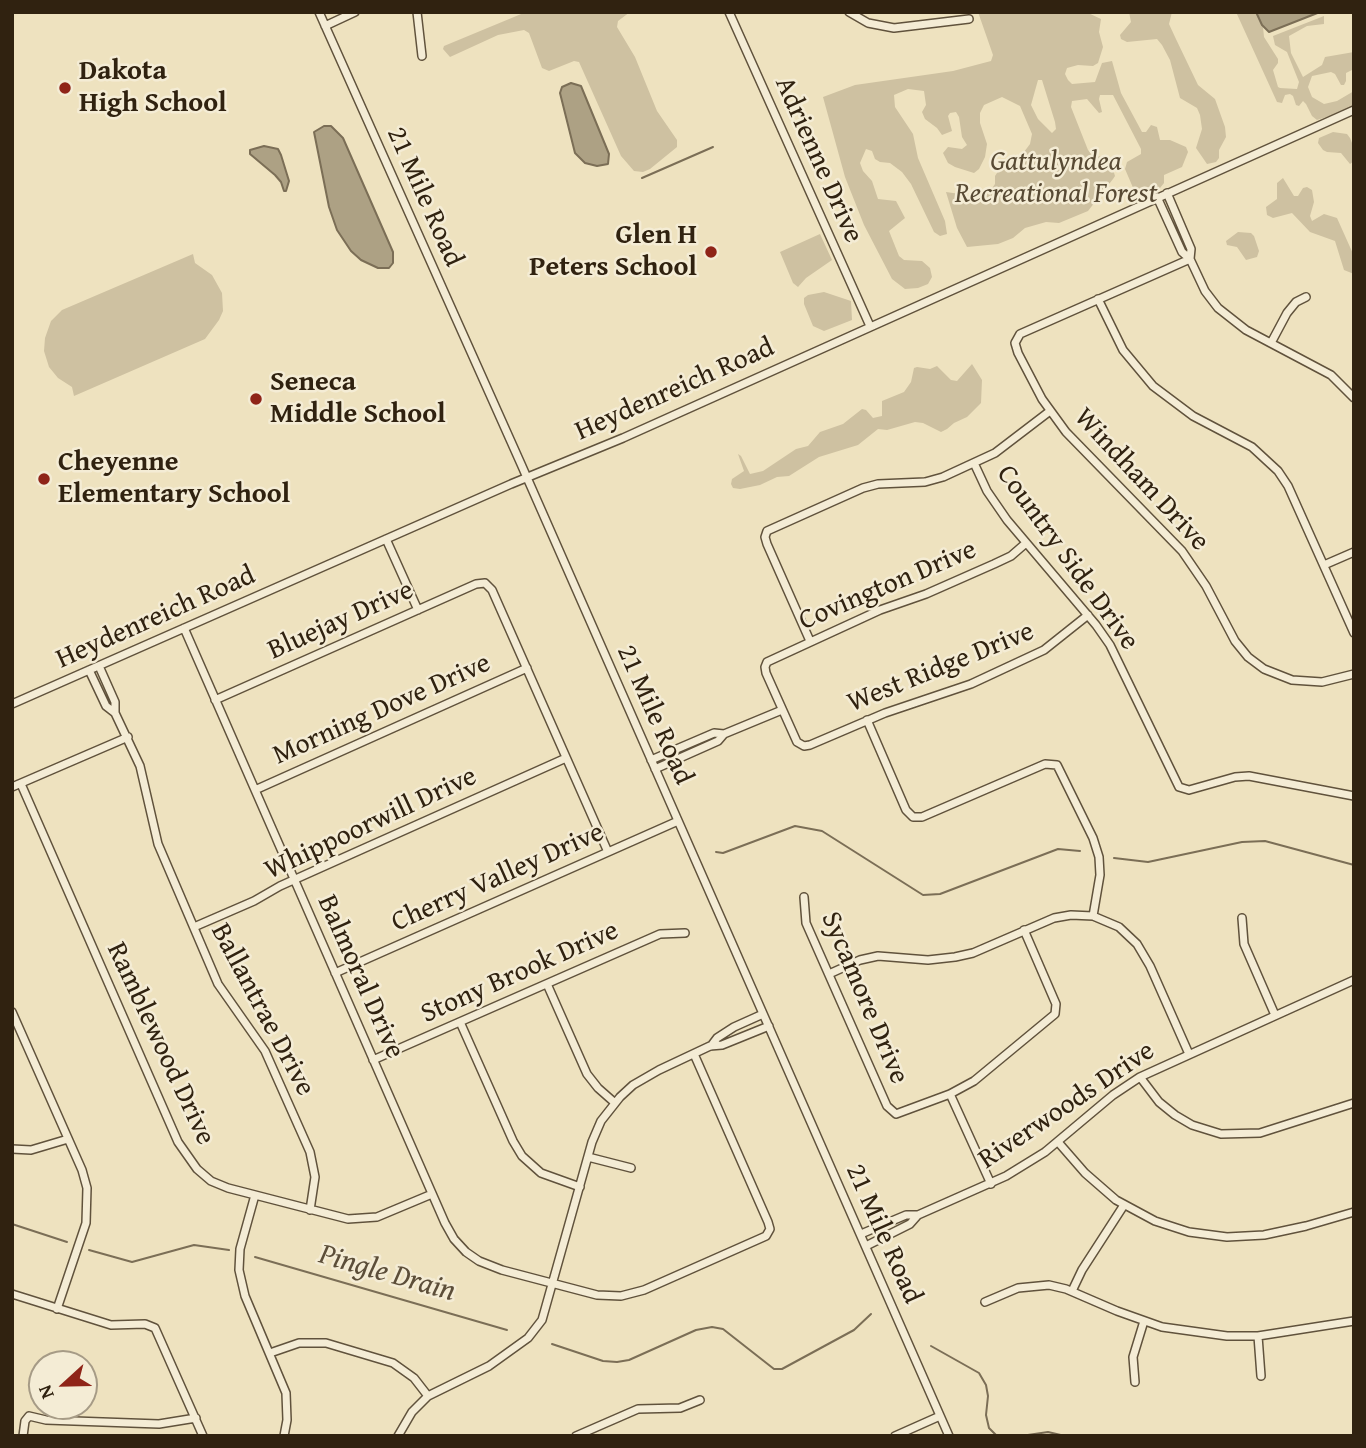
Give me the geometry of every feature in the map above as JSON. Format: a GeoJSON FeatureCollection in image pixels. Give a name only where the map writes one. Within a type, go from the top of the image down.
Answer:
{"type":"FeatureCollection","features":[{"type":"Feature","properties":{"kind":"street"},"geometry":{"type":"LineString","coordinates":[[325,26],[355,12]]}},
{"type":"Feature","properties":{"kind":"street"},"geometry":{"type":"LineString","coordinates":[[417,12],[422,56]]}},
{"type":"Feature","properties":{"kind":"street","name":"Adrienne Drive"},"geometry":{"type":"LineString","coordinates":[[729,12],[870,326]]}},
{"type":"Feature","properties":{"kind":"street"},"geometry":{"type":"LineString","coordinates":[[849,12],[868,23],[894,28],[969,19]]}},
{"type":"Feature","properties":{"kind":"street","name":"21 Mile Road"},"geometry":{"type":"LineString","coordinates":[[322,13],[325,26],[527,477],[949,1436]]}},
{"type":"Feature","properties":{"kind":"street","name":"Heydenreich Road"},"geometry":{"type":"LineString","coordinates":[[12,704],[527,477],[623,438],[1354,110]]}},
{"type":"Feature","properties":{"kind":"street"},"geometry":{"type":"LineString","coordinates":[[1167,193],[1191,248],[1189,258]]}},
{"type":"Feature","properties":{"kind":"street"},"geometry":{"type":"LineString","coordinates":[[1157,197],[1182,253],[1189,258],[1205,291],[1218,308],[1238,324],[1331,375],[1354,398]]}},
{"type":"Feature","properties":{"kind":"street"},"geometry":{"type":"LineString","coordinates":[[1189,258],[1098,299],[1123,350],[1153,386],[1183,409],[1252,447],[1273,464],[1288,486],[1354,633]]}},
{"type":"Feature","properties":{"kind":"street"},"geometry":{"type":"LineString","coordinates":[[1272,343],[1287,313],[1306,297]]}},
{"type":"Feature","properties":{"kind":"street","name":"Windham Drive"},"geometry":{"type":"LineString","coordinates":[[1098,299],[1020,334],[1016,339],[1018,354],[1050,411],[1080,447],[1177,545],[1206,586],[1235,641],[1256,663],[1283,678],[1301,682],[1332,681],[1354,674]]}},
{"type":"Feature","properties":{"kind":"street"},"geometry":{"type":"LineString","coordinates":[[810,642],[767,544],[766,534],[772,528],[863,488],[878,484],[925,482],[974,463],[1002,448],[1050,411]]}},
{"type":"Feature","properties":{"kind":"street","name":"Country Side Drive"},"geometry":{"type":"LineString","coordinates":[[974,463],[993,501],[1088,615],[1116,656],[1150,732],[1182,789],[1189,790],[1249,775],[1354,796]]}},
{"type":"Feature","properties":{"kind":"street"},"geometry":{"type":"LineString","coordinates":[[386,539],[418,610]]}},
{"type":"Feature","properties":{"kind":"street","name":"Covington Drive"},"geometry":{"type":"LineString","coordinates":[[782,710],[766,673],[765,665],[772,658],[994,564],[1011,556],[1026,543]]}},
{"type":"Feature","properties":{"kind":"street"},"geometry":{"type":"LineString","coordinates":[[1324,565],[1354,552]]}},
{"type":"Feature","properties":{"kind":"street","name":"Bluejay Drive"},"geometry":{"type":"LineString","coordinates":[[215,700],[476,584],[485,583],[492,590],[527,668]]}},
{"type":"Feature","properties":{"kind":"street","name":"West Ridge Drive"},"geometry":{"type":"LineString","coordinates":[[782,710],[795,739],[802,745],[810,745],[867,720],[959,689],[1030,658],[1051,646],[1088,615]]}},
{"type":"Feature","properties":{"kind":"street","name":"Balmoral Drive"},"geometry":{"type":"LineString","coordinates":[[184,628],[432,1194],[454,1239],[472,1257],[502,1270],[605,1296],[629,1295],[769,1232],[768,1222],[695,1054]]}},
{"type":"Feature","properties":{"kind":"street","name":"Ballantrae Drive"},"geometry":{"type":"LineString","coordinates":[[99,666],[114,702],[115,713],[140,766],[158,844],[194,927],[223,992],[265,1051],[310,1152],[315,1177],[310,1210]]}},
{"type":"Feature","properties":{"kind":"street"},"geometry":{"type":"LineString","coordinates":[[527,668],[608,852]]}},
{"type":"Feature","properties":{"kind":"street","name":"Morning Dove Drive"},"geometry":{"type":"LineString","coordinates":[[255,790],[527,668]]}},
{"type":"Feature","properties":{"kind":"street","name":"Ballantrae Drive"},"geometry":{"type":"LineString","coordinates":[[89,670],[106,706],[115,713]]}},
{"type":"Feature","properties":{"kind":"street"},"geometry":{"type":"LineString","coordinates":[[655,769],[718,741],[724,734],[782,710]]}},
{"type":"Feature","properties":{"kind":"street"},"geometry":{"type":"LineString","coordinates":[[867,720],[906,810],[913,817],[922,817],[1045,764],[1055,763],[1062,771],[1097,848],[1100,875],[1093,916]]}},
{"type":"Feature","properties":{"kind":"street"},"geometry":{"type":"LineString","coordinates":[[651,760],[715,733],[724,734]]}},
{"type":"Feature","properties":{"kind":"street"},"geometry":{"type":"LineString","coordinates":[[12,788],[128,737]]}},
{"type":"Feature","properties":{"kind":"street","name":"Whippoorwill Drive"},"geometry":{"type":"LineString","coordinates":[[194,927],[566,758]]}},
{"type":"Feature","properties":{"kind":"street","name":"Ramblewood Drive"},"geometry":{"type":"LineString","coordinates":[[21,784],[181,1149],[191,1163],[211,1181],[348,1219],[370,1218],[432,1194]]}},
{"type":"Feature","properties":{"kind":"street","name":"Cherry Valley Drive"},"geometry":{"type":"LineString","coordinates":[[335,974],[678,821]]}},
{"type":"Feature","properties":{"kind":"street","name":"Sycamore Drive"},"geometry":{"type":"LineString","coordinates":[[804,897],[806,923],[892,1113],[900,1114],[950,1094]]}},
{"type":"Feature","properties":{"kind":"street"},"geometry":{"type":"LineString","coordinates":[[829,974],[878,956],[928,960],[955,957],[973,953],[1062,916],[1093,916],[1119,927],[1137,944],[1150,966],[1189,1054]]}},
{"type":"Feature","properties":{"kind":"street"},"geometry":{"type":"LineString","coordinates":[[1242,918],[1244,944],[1275,1015]]}},
{"type":"Feature","properties":{"kind":"street"},"geometry":{"type":"LineString","coordinates":[[990,1184],[950,1094],[993,1067],[1056,1010],[1056,1004],[1024,930]]}},
{"type":"Feature","properties":{"kind":"street","name":"Stony Brook Drive"},"geometry":{"type":"LineString","coordinates":[[373,1060],[660,934],[685,933]]}},
{"type":"Feature","properties":{"kind":"street","name":"Riverwoods Drive"},"geometry":{"type":"LineString","coordinates":[[860,1234],[906,1215],[918,1215],[990,1184],[1028,1164],[1113,1095],[1140,1077],[1354,980]]}},
{"type":"Feature","properties":{"kind":"street"},"geometry":{"type":"LineString","coordinates":[[547,984],[587,1074],[615,1103]]}},
{"type":"Feature","properties":{"kind":"street"},"geometry":{"type":"LineString","coordinates":[[12,1012],[84,1175],[88,1205],[86,1223],[57,1309]]}},
{"type":"Feature","properties":{"kind":"street"},"geometry":{"type":"LineString","coordinates":[[397,1436],[412,1412],[428,1396],[489,1366],[528,1338],[542,1320],[596,1132],[615,1103],[641,1080],[710,1046],[733,1027],[763,1014]]}},
{"type":"Feature","properties":{"kind":"street"},"geometry":{"type":"LineString","coordinates":[[460,1022],[508,1132],[522,1156],[541,1173],[580,1187]]}},
{"type":"Feature","properties":{"kind":"street"},"geometry":{"type":"LineString","coordinates":[[710,1046],[722,1045],[769,1026]]}},
{"type":"Feature","properties":{"kind":"street"},"geometry":{"type":"LineString","coordinates":[[1140,1077],[1159,1102],[1175,1115],[1192,1125],[1221,1134],[1260,1133],[1354,1103]]}},
{"type":"Feature","properties":{"kind":"street"},"geometry":{"type":"LineString","coordinates":[[12,1149],[31,1150],[68,1139]]}},
{"type":"Feature","properties":{"kind":"street"},"geometry":{"type":"LineString","coordinates":[[1058,1142],[1094,1181],[1124,1205],[1155,1221],[1180,1229],[1227,1237],[1252,1237],[1278,1233],[1354,1212]]}},
{"type":"Feature","properties":{"kind":"street"},"geometry":{"type":"LineString","coordinates":[[588,1157],[631,1168]]}},
{"type":"Feature","properties":{"kind":"street"},"geometry":{"type":"LineString","coordinates":[[255,1195],[240,1249],[239,1270],[245,1296],[286,1394],[287,1420],[284,1436]]}},
{"type":"Feature","properties":{"kind":"street"},"geometry":{"type":"LineString","coordinates":[[1072,1291],[1082,1270],[1124,1205]]}},
{"type":"Feature","properties":{"kind":"street","name":"Riverwoods Drive"},"geometry":{"type":"LineString","coordinates":[[866,1246],[910,1224],[918,1215]]}},
{"type":"Feature","properties":{"kind":"street"},"geometry":{"type":"LineString","coordinates":[[985,1302],[1011,1290],[1032,1285],[1049,1285],[1072,1291],[1144,1321],[1204,1334],[1258,1336],[1354,1321]]}},
{"type":"Feature","properties":{"kind":"street"},"geometry":{"type":"LineString","coordinates":[[12,1294],[111,1325],[145,1324],[155,1328],[203,1436]]}},
{"type":"Feature","properties":{"kind":"street"},"geometry":{"type":"LineString","coordinates":[[1135,1382],[1133,1357],[1144,1321]]}},
{"type":"Feature","properties":{"kind":"street"},"geometry":{"type":"LineString","coordinates":[[1258,1336],[1261,1376]]}},
{"type":"Feature","properties":{"kind":"street"},"geometry":{"type":"LineString","coordinates":[[270,1353],[299,1343],[326,1343],[393,1363],[414,1378],[428,1396]]}},
{"type":"Feature","properties":{"kind":"street"},"geometry":{"type":"LineString","coordinates":[[576,1436],[638,1409],[680,1408],[700,1400]]}},
{"type":"Feature","properties":{"kind":"street"},"geometry":{"type":"LineString","coordinates":[[23,1436],[25,1421],[29,1416],[46,1420],[159,1424],[195,1418]]}},
{"type":"Feature","properties":{"kind":"street"},"geometry":{"type":"LineString","coordinates":[[895,1436],[940,1416]]}},
{"type":"Feature","properties":{"kind":"green space"},"geometry":{"type":"Polygon","coordinates":[[[526,12],[630,12],[618,21],[617,27],[635,57],[657,111],[677,140],[677,147],[650,169],[643,172],[634,171],[621,156],[579,62],[574,61],[549,71],[542,68],[529,33],[524,30],[498,35],[450,57],[443,49],[444,46],[526,12]]]}},
{"type":"Feature","properties":{"kind":"green space","name":"Gattulyndea Recreational Forest"},"geometry":{"type":"Polygon","coordinates":[[[978,12],[1086,12],[1101,19],[1099,32],[1103,47],[1098,63],[1093,66],[1078,65],[1067,68],[1065,74],[1068,80],[1072,84],[1095,82],[1102,63],[1112,61],[1121,93],[1142,132],[1146,132],[1151,125],[1157,127],[1160,140],[1170,140],[1186,147],[1188,152],[1182,167],[1164,175],[1164,183],[1160,188],[1140,195],[1134,190],[1125,169],[1127,162],[1141,154],[1141,149],[1113,95],[1100,95],[1102,112],[1099,113],[1087,99],[1072,101],[1071,107],[1088,150],[1093,156],[1108,157],[1115,176],[1113,179],[1088,211],[1059,223],[1046,222],[1025,228],[1013,238],[998,244],[967,247],[957,228],[946,192],[981,197],[995,184],[995,176],[999,170],[1024,152],[1030,144],[1032,134],[1020,106],[1002,97],[984,105],[980,113],[980,123],[987,144],[985,157],[974,173],[948,163],[943,153],[948,147],[962,149],[967,145],[962,137],[956,112],[948,116],[952,131],[942,135],[925,119],[922,112],[926,105],[924,91],[908,89],[894,95],[895,107],[913,134],[918,158],[945,221],[947,234],[940,236],[934,232],[911,184],[902,172],[890,163],[875,159],[872,151],[866,149],[860,163],[872,181],[878,199],[896,201],[905,218],[889,231],[899,256],[904,260],[922,261],[930,268],[932,277],[928,284],[905,289],[892,279],[864,225],[845,177],[823,97],[855,85],[953,71],[991,61],[993,55],[978,12]],[[1038,80],[1031,105],[1038,119],[1052,133],[1056,129],[1055,122],[1042,80],[1038,80]]]}},
{"type":"Feature","properties":{"kind":"green space","name":"Gattulyndea Recreational Forest"},"geometry":{"type":"Polygon","coordinates":[[[1129,12],[1172,12],[1169,24],[1198,85],[1215,99],[1225,127],[1226,137],[1216,162],[1207,164],[1196,148],[1202,129],[1200,115],[1197,108],[1180,98],[1170,60],[1162,45],[1157,39],[1127,42],[1121,39],[1120,35],[1131,22],[1129,12]]]}},
{"type":"Feature","properties":{"kind":"green space"},"geometry":{"type":"Polygon","coordinates":[[[1236,12],[1256,12],[1264,37],[1278,59],[1273,70],[1278,87],[1297,89],[1299,82],[1287,52],[1275,45],[1273,36],[1324,16],[1324,24],[1307,26],[1289,36],[1291,53],[1303,77],[1322,65],[1325,57],[1354,52],[1354,69],[1346,73],[1344,85],[1341,85],[1331,72],[1312,76],[1308,87],[1312,97],[1324,104],[1337,101],[1354,91],[1354,108],[1317,120],[1303,101],[1299,106],[1296,105],[1290,94],[1285,95],[1282,103],[1277,102],[1236,12]]]}},
{"type":"Feature","properties":{"kind":"green space"},"geometry":{"type":"Polygon","coordinates":[[[1333,132],[1347,134],[1350,138],[1354,148],[1354,161],[1350,164],[1341,153],[1327,152],[1318,143],[1319,138],[1333,132]]]}},
{"type":"Feature","properties":{"kind":"green space"},"geometry":{"type":"Polygon","coordinates":[[[1283,178],[1294,196],[1298,196],[1303,188],[1312,190],[1312,221],[1324,214],[1337,218],[1354,256],[1354,274],[1344,270],[1335,241],[1310,232],[1292,213],[1273,218],[1267,215],[1266,207],[1277,199],[1277,183],[1283,178]]]}},
{"type":"Feature","properties":{"kind":"green space","name":"Gattulyndea Recreational Forest"},"geometry":{"type":"Polygon","coordinates":[[[1238,232],[1251,233],[1254,236],[1259,251],[1257,257],[1246,260],[1237,247],[1227,245],[1226,241],[1238,232]]]}},
{"type":"Feature","properties":{"kind":"green space"},"geometry":{"type":"Polygon","coordinates":[[[820,234],[832,260],[798,287],[793,283],[780,252],[820,234]]]}},
{"type":"Feature","properties":{"kind":"green space"},"geometry":{"type":"Polygon","coordinates":[[[193,254],[195,263],[212,275],[222,293],[223,311],[205,339],[74,396],[72,387],[58,378],[49,367],[44,351],[51,321],[62,310],[193,254]]]}},
{"type":"Feature","properties":{"kind":"green space"},"geometry":{"type":"Polygon","coordinates":[[[824,292],[851,301],[852,320],[824,331],[813,326],[804,298],[824,292]]]}},
{"type":"Feature","properties":{"kind":"green space"},"geometry":{"type":"Polygon","coordinates":[[[972,364],[982,380],[981,403],[967,417],[947,429],[941,432],[915,422],[887,430],[878,429],[858,445],[819,457],[789,476],[777,477],[760,485],[733,488],[732,479],[744,471],[738,454],[750,474],[763,471],[796,449],[808,446],[820,432],[843,424],[862,409],[873,418],[882,416],[882,401],[904,392],[911,382],[914,368],[930,369],[937,366],[951,380],[957,381],[972,364]]]}},
{"type":"Feature","properties":{"kind":"shaded area"},"geometry":{"type":"Polygon","coordinates":[[[1256,12],[1320,12],[1269,32],[1256,12]]]}},
{"type":"Feature","properties":{"kind":"shaded area"},"geometry":{"type":"Polygon","coordinates":[[[571,83],[581,86],[609,154],[608,164],[597,166],[585,163],[575,153],[560,93],[562,87],[571,83]]]}},
{"type":"Feature","properties":{"kind":"shaded area"},"geometry":{"type":"Polygon","coordinates":[[[324,126],[331,126],[343,138],[393,252],[393,263],[389,268],[378,268],[361,260],[351,251],[337,230],[329,207],[314,132],[324,126]]]}},
{"type":"Feature","properties":{"kind":"shaded area"},"geometry":{"type":"Polygon","coordinates":[[[264,146],[278,149],[281,155],[289,181],[286,191],[275,175],[250,154],[250,150],[264,146]]]}},
{"type":"Feature","properties":{"kind":"waterway"},"geometry":{"type":"LineString","coordinates":[[642,178],[713,147]]}},
{"type":"Feature","properties":{"kind":"waterway"},"geometry":{"type":"LineString","coordinates":[[716,852],[723,853],[795,826],[822,831],[923,895],[940,894],[1058,849],[1080,851]]}},
{"type":"Feature","properties":{"kind":"waterway"},"geometry":{"type":"LineString","coordinates":[[1114,858],[1148,862],[1242,842],[1265,841],[1354,865]]}},
{"type":"Feature","properties":{"kind":"waterway","name":"Pingle Drain"},"geometry":{"type":"LineString","coordinates":[[12,1224],[67,1242]]}},
{"type":"Feature","properties":{"kind":"waterway","name":"Pingle Drain"},"geometry":{"type":"LineString","coordinates":[[89,1250],[132,1262],[194,1245],[229,1250]]}},
{"type":"Feature","properties":{"kind":"waterway","name":"Pingle Drain"},"geometry":{"type":"LineString","coordinates":[[255,1257],[507,1330]]}},
{"type":"Feature","properties":{"kind":"waterway","name":"Pingle Drain"},"geometry":{"type":"LineString","coordinates":[[552,1344],[603,1361],[617,1362],[629,1360],[696,1330],[712,1327],[723,1329],[774,1369],[782,1369],[854,1330],[871,1314]]}},
{"type":"Feature","properties":{"kind":"waterway","name":"Pingle Drain"},"geometry":{"type":"LineString","coordinates":[[931,1346],[979,1373],[986,1385],[989,1428],[1001,1436]]}},
{"type":"Feature","properties":{"kind":"waterway","name":"Pingle Drain"},"geometry":{"type":"LineString","coordinates":[[1021,1436],[1048,1432],[1065,1436]]}},
{"type":"Feature","properties":{"kind":"place","name":"Dakota High School"},"geometry":{"type":"Point","coordinates":[65,88]}},
{"type":"Feature","properties":{"kind":"place","name":"Glen H Peters School"},"geometry":{"type":"Point","coordinates":[711,252]}},
{"type":"Feature","properties":{"kind":"place","name":"Seneca Middle School"},"geometry":{"type":"Point","coordinates":[256,399]}},
{"type":"Feature","properties":{"kind":"place","name":"Cheyenne Elementary School"},"geometry":{"type":"Point","coordinates":[44,479]}}]}
